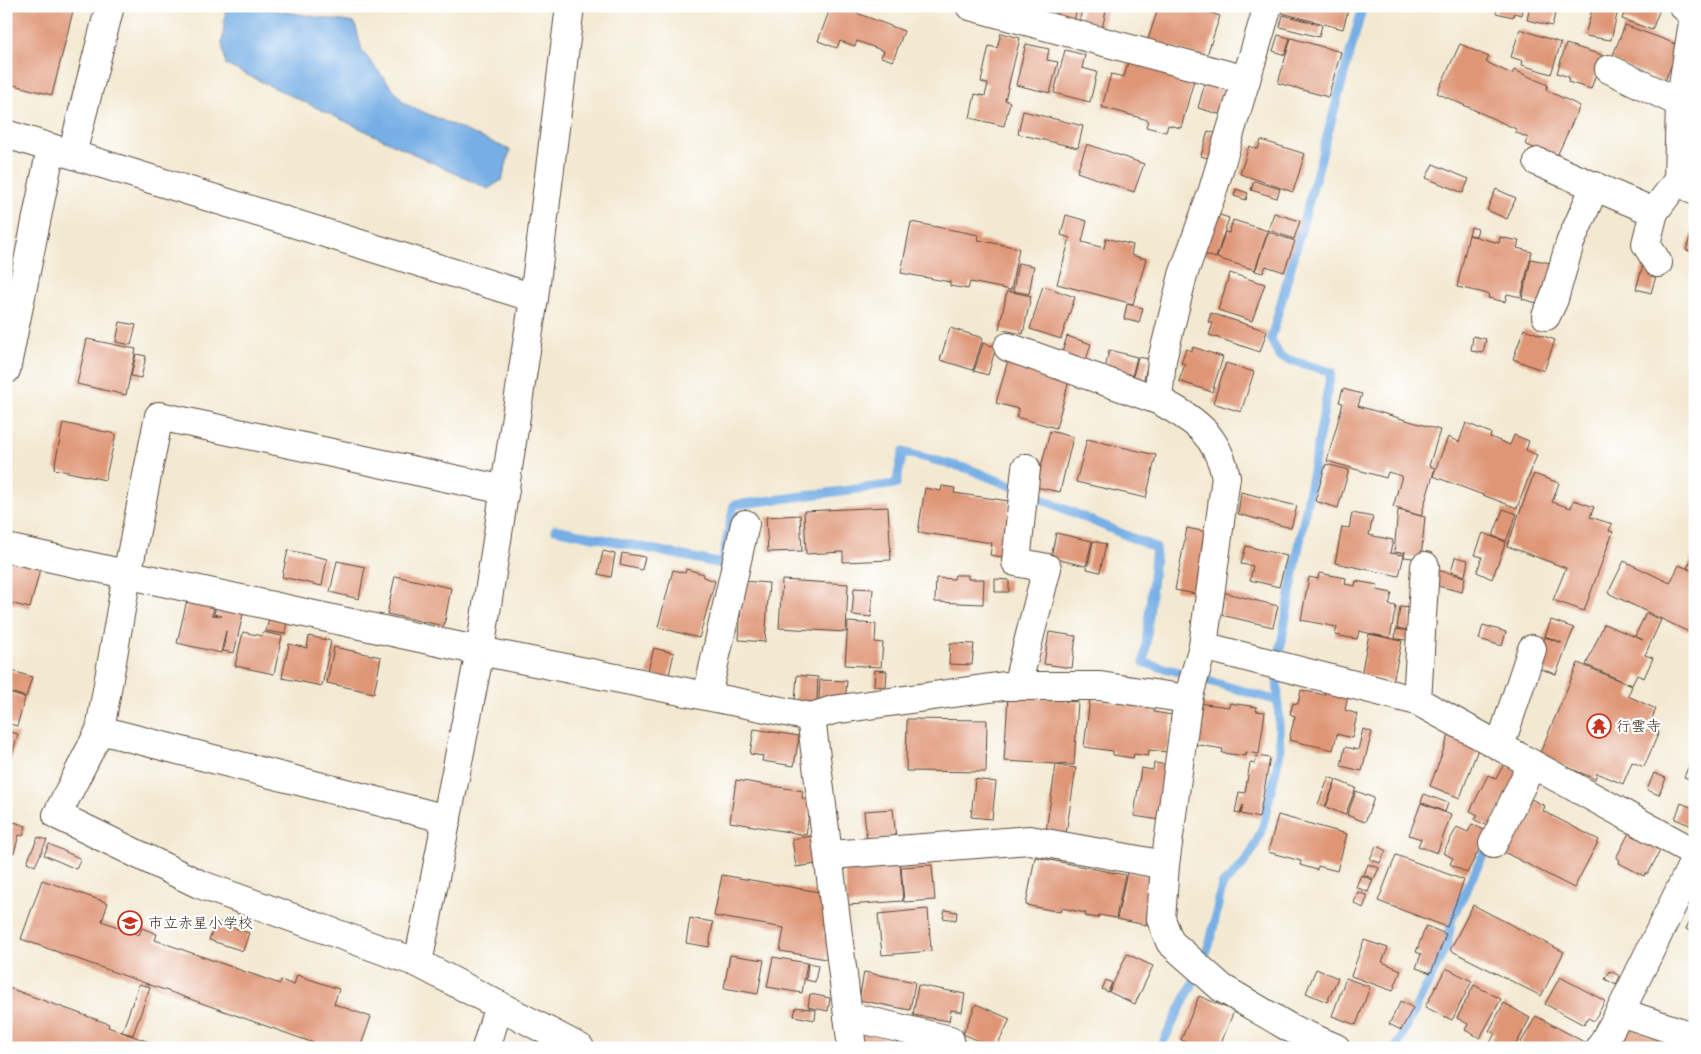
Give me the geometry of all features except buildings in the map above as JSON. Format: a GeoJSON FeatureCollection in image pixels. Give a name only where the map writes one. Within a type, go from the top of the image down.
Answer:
{"type":"FeatureCollection","features":[{"type":"Feature","properties":{"kind":"street"},"geometry":{"type":"LineString","coordinates":[[6,370],[62,151],[110,6]]}},
{"type":"Feature","properties":{"kind":"street"},"geometry":{"type":"LineString","coordinates":[[418,963],[480,651],[534,298],[570,6]]}},
{"type":"Feature","properties":{"kind":"street"},"geometry":{"type":"LineString","coordinates":[[970,6],[1246,80]]}},
{"type":"Feature","properties":{"kind":"street"},"geometry":{"type":"LineString","coordinates":[[1158,400],[1162,360],[1183,276],[1212,193],[1268,6]]}},
{"type":"Feature","properties":{"kind":"street"},"geometry":{"type":"LineString","coordinates":[[1658,263],[1646,244],[1654,212],[1686,186],[1680,103],[1691,12]]}},
{"type":"Feature","properties":{"kind":"street"},"geometry":{"type":"LineString","coordinates":[[1609,69],[1680,103]]}},
{"type":"Feature","properties":{"kind":"street"},"geometry":{"type":"LineString","coordinates":[[6,134],[534,298]]}},
{"type":"Feature","properties":{"kind":"street"},"geometry":{"type":"LineString","coordinates":[[1538,162],[1654,212]]}},
{"type":"Feature","properties":{"kind":"street"},"geometry":{"type":"LineString","coordinates":[[1546,316],[1554,298],[1570,242],[1595,186]]}},
{"type":"Feature","properties":{"kind":"street"},"geometry":{"type":"LineString","coordinates":[[1008,347],[1158,400],[1194,422],[1214,442],[1222,458],[1226,477],[1203,646],[1188,700],[1164,865],[1161,919],[1170,942],[1222,988],[1286,1038],[1336,1048]]}},
{"type":"Feature","properties":{"kind":"street"},"geometry":{"type":"LineString","coordinates":[[505,490],[159,416],[127,575],[100,730],[57,815],[199,884],[418,963],[580,1048]]}},
{"type":"Feature","properties":{"kind":"street"},"geometry":{"type":"LineString","coordinates":[[1016,686],[1047,568],[1016,562],[1026,468]]}},
{"type":"Feature","properties":{"kind":"street"},"geometry":{"type":"LineString","coordinates":[[707,696],[745,524]]}},
{"type":"Feature","properties":{"kind":"street"},"geometry":{"type":"LineString","coordinates":[[6,548],[480,651],[812,717],[833,710],[1016,686],[1100,686],[1188,700]]}},
{"type":"Feature","properties":{"kind":"street"},"geometry":{"type":"LineString","coordinates":[[1417,700],[1425,566]]}},
{"type":"Feature","properties":{"kind":"street"},"geometry":{"type":"LineString","coordinates":[[1203,646],[1417,700],[1695,853]]}},
{"type":"Feature","properties":{"kind":"street"},"geometry":{"type":"LineString","coordinates":[[1500,746],[1532,649]]}},
{"type":"Feature","properties":{"kind":"street"},"geometry":{"type":"LineString","coordinates":[[812,717],[852,1048]]}},
{"type":"Feature","properties":{"kind":"street"},"geometry":{"type":"LineString","coordinates":[[100,730],[447,819]]}},
{"type":"Feature","properties":{"kind":"street"},"geometry":{"type":"LineString","coordinates":[[1493,844],[1532,764]]}},
{"type":"Feature","properties":{"kind":"street"},"geometry":{"type":"LineString","coordinates":[[830,855],[1030,840],[1164,865]]}},
{"type":"Feature","properties":{"kind":"street"},"geometry":{"type":"LineString","coordinates":[[1600,1048],[1620,1012],[1695,859]]}},
{"type":"Feature","properties":{"kind":"street"},"geometry":{"type":"LineString","coordinates":[[486,1048],[499,1005]]}},
{"type":"Feature","properties":{"kind":"street"},"geometry":{"type":"LineString","coordinates":[[1620,1012],[1695,1037]]}},
{"type":"Feature","properties":{"kind":"street"},"geometry":{"type":"LineString","coordinates":[[848,1016],[950,1040]]}},
{"type":"Feature","properties":{"kind":"water"},"geometry":{"type":"Polygon","coordinates":[[[226,6],[249,6],[355,23],[362,51],[405,104],[510,150],[502,180],[488,189],[226,65],[222,43],[226,6]]]}},
{"type":"Feature","properties":{"kind":"waterway"},"geometry":{"type":"LineString","coordinates":[[1279,655],[1331,372],[1280,357],[1271,339],[1363,6]]}},
{"type":"Feature","properties":{"kind":"waterway"},"geometry":{"type":"LineString","coordinates":[[555,529],[722,564],[734,505],[896,484],[903,452],[969,469],[1016,488]]}},
{"type":"Feature","properties":{"kind":"waterway"},"geometry":{"type":"LineString","coordinates":[[1032,495],[1156,548],[1144,663],[1183,673]]}},
{"type":"Feature","properties":{"kind":"waterway"},"geometry":{"type":"LineString","coordinates":[[1204,958],[1211,939],[1222,885],[1241,867],[1253,850],[1263,826],[1280,752],[1277,675]]}},
{"type":"Feature","properties":{"kind":"waterway"},"geometry":{"type":"LineString","coordinates":[[1202,679],[1278,701]]}},
{"type":"Feature","properties":{"kind":"waterway"},"geometry":{"type":"LineString","coordinates":[[1396,1048],[1447,945],[1452,919],[1489,843]]}},
{"type":"Feature","properties":{"kind":"waterway"},"geometry":{"type":"LineString","coordinates":[[1160,1048],[1195,979]]}},
{"type":"Feature","properties":{"kind":"place","name":"行雲寺"},"geometry":{"type":"Point","coordinates":[1599,726]}},
{"type":"Feature","properties":{"kind":"place","name":"市立赤星小学校"},"geometry":{"type":"Point","coordinates":[130,923]}}]}
